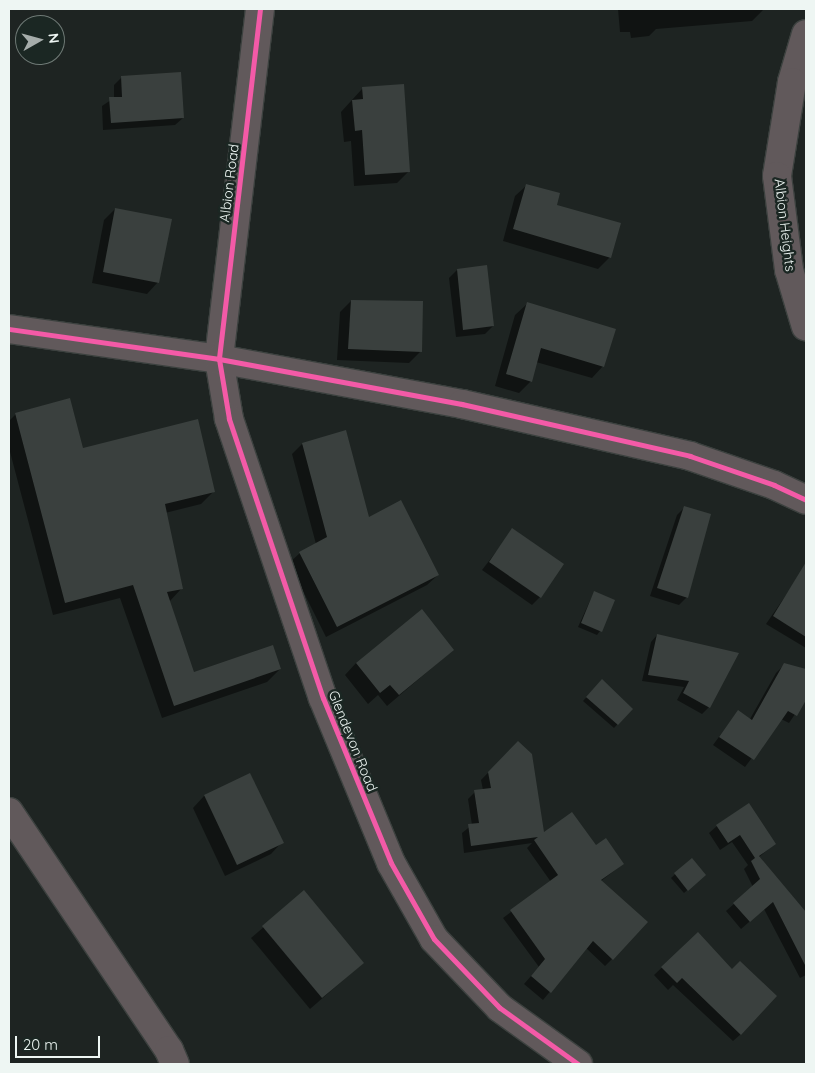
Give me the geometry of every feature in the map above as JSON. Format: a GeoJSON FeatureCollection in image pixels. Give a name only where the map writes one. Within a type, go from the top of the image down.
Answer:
{"type":"FeatureCollection","features":[{"type":"Feature","properties":{"kind":"street","name":"Albion Road"},"geometry":{"type":"LineString","coordinates":[[220,359],[260,9]]}},
{"type":"Feature","properties":{"kind":"street","name":"Albion Heights"},"geometry":{"type":"LineString","coordinates":[[806,34],[792,82],[777,176],[789,270],[806,327]]}},
{"type":"Feature","properties":{"kind":"street"},"geometry":{"type":"LineString","coordinates":[[9,329],[220,359],[462,404],[690,456],[774,485],[806,500]]}},
{"type":"Feature","properties":{"kind":"street","name":"Glendevon Road"},"geometry":{"type":"LineString","coordinates":[[220,359],[229,419],[323,698],[391,863],[434,939],[500,1008],[578,1064]]}},
{"type":"Feature","properties":{"kind":"street"},"geometry":{"type":"LineString","coordinates":[[9,812],[168,1050],[174,1064]]}},
{"type":"Feature","properties":{"kind":"building"},"geometry":{"type":"Polygon","coordinates":[[[181,72],[184,118],[111,123],[109,97],[122,97],[121,76],[181,72]]]}},
{"type":"Feature","properties":{"kind":"building"},"geometry":{"type":"Polygon","coordinates":[[[404,84],[410,172],[365,175],[362,130],[355,131],[352,100],[363,99],[362,87],[404,84]]]}},
{"type":"Feature","properties":{"kind":"building"},"geometry":{"type":"Polygon","coordinates":[[[526,184],[560,193],[557,205],[621,223],[611,258],[513,229],[526,184]]]}},
{"type":"Feature","properties":{"kind":"building"},"geometry":{"type":"Polygon","coordinates":[[[115,208],[172,219],[159,283],[103,272],[115,208]]]}},
{"type":"Feature","properties":{"kind":"building"},"geometry":{"type":"Polygon","coordinates":[[[487,265],[494,326],[463,330],[457,269],[487,265]]]}},
{"type":"Feature","properties":{"kind":"building"},"geometry":{"type":"Polygon","coordinates":[[[351,300],[423,301],[422,352],[348,349],[351,300]]]}},
{"type":"Feature","properties":{"kind":"building"},"geometry":{"type":"Polygon","coordinates":[[[527,302],[616,329],[604,367],[541,348],[532,382],[506,374],[527,302]]]}},
{"type":"Feature","properties":{"kind":"building"},"geometry":{"type":"Polygon","coordinates":[[[70,398],[83,448],[198,419],[215,492],[165,504],[183,589],[167,592],[194,672],[273,645],[281,669],[174,706],[133,585],[65,603],[15,413],[70,398]]]}},
{"type":"Feature","properties":{"kind":"building"},"geometry":{"type":"Polygon","coordinates":[[[346,430],[369,517],[401,500],[439,575],[337,627],[299,552],[327,537],[302,443],[346,430]]]}},
{"type":"Feature","properties":{"kind":"building"},"geometry":{"type":"Polygon","coordinates":[[[684,506],[711,514],[688,598],[657,588],[684,506]]]}},
{"type":"Feature","properties":{"kind":"building"},"geometry":{"type":"Polygon","coordinates":[[[512,528],[564,564],[541,598],[489,562],[512,528]]]}},
{"type":"Feature","properties":{"kind":"building"},"geometry":{"type":"Polygon","coordinates":[[[806,562],[806,637],[773,616],[806,562]]]}},
{"type":"Feature","properties":{"kind":"building"},"geometry":{"type":"Polygon","coordinates":[[[594,591],[615,600],[602,632],[581,623],[594,591]]]}},
{"type":"Feature","properties":{"kind":"building"},"geometry":{"type":"Polygon","coordinates":[[[422,609],[454,650],[399,695],[390,685],[380,693],[356,663],[422,609]]]}},
{"type":"Feature","properties":{"kind":"building"},"geometry":{"type":"Polygon","coordinates":[[[657,634],[739,653],[710,708],[683,693],[689,681],[648,675],[657,634]]]}},
{"type":"Feature","properties":{"kind":"building"},"geometry":{"type":"Polygon","coordinates":[[[784,663],[806,669],[806,700],[797,716],[788,711],[754,760],[719,737],[738,710],[752,720],[784,663]]]}},
{"type":"Feature","properties":{"kind":"building"},"geometry":{"type":"Polygon","coordinates":[[[602,679],[633,709],[618,725],[586,697],[602,679]]]}},
{"type":"Feature","properties":{"kind":"building"},"geometry":{"type":"Polygon","coordinates":[[[518,741],[532,754],[544,832],[572,812],[596,845],[606,838],[624,864],[601,880],[648,922],[613,960],[593,941],[551,993],[531,976],[545,959],[510,910],[558,875],[534,840],[538,837],[471,846],[468,824],[479,823],[474,790],[491,788],[488,772],[518,741]]]}},
{"type":"Feature","properties":{"kind":"building"},"geometry":{"type":"Polygon","coordinates":[[[250,773],[284,843],[237,865],[204,795],[250,773]]]}},
{"type":"Feature","properties":{"kind":"building"},"geometry":{"type":"Polygon","coordinates":[[[749,803],[776,844],[759,856],[806,912],[806,967],[773,902],[750,922],[733,903],[760,879],[751,861],[755,858],[740,835],[728,843],[716,825],[749,803]]]}},
{"type":"Feature","properties":{"kind":"building"},"geometry":{"type":"Polygon","coordinates":[[[692,858],[706,875],[688,891],[674,873],[692,858]]]}},
{"type":"Feature","properties":{"kind":"building"},"geometry":{"type":"Polygon","coordinates":[[[304,890],[364,963],[322,998],[262,926],[304,890]]]}},
{"type":"Feature","properties":{"kind":"building"},"geometry":{"type":"Polygon","coordinates":[[[698,932],[732,969],[740,961],[777,996],[741,1035],[682,978],[677,983],[661,967],[698,932]]]}},
{"type":"Feature","properties":{"kind":"cycle path"},"geometry":{"type":"LineString","coordinates":[[260,9],[219,359],[229,419],[323,698],[391,863],[434,939],[500,1008],[578,1064]]}},
{"type":"Feature","properties":{"kind":"cycle path"},"geometry":{"type":"LineString","coordinates":[[9,329],[219,359],[462,404],[690,456],[774,485],[806,500]]}}]}
